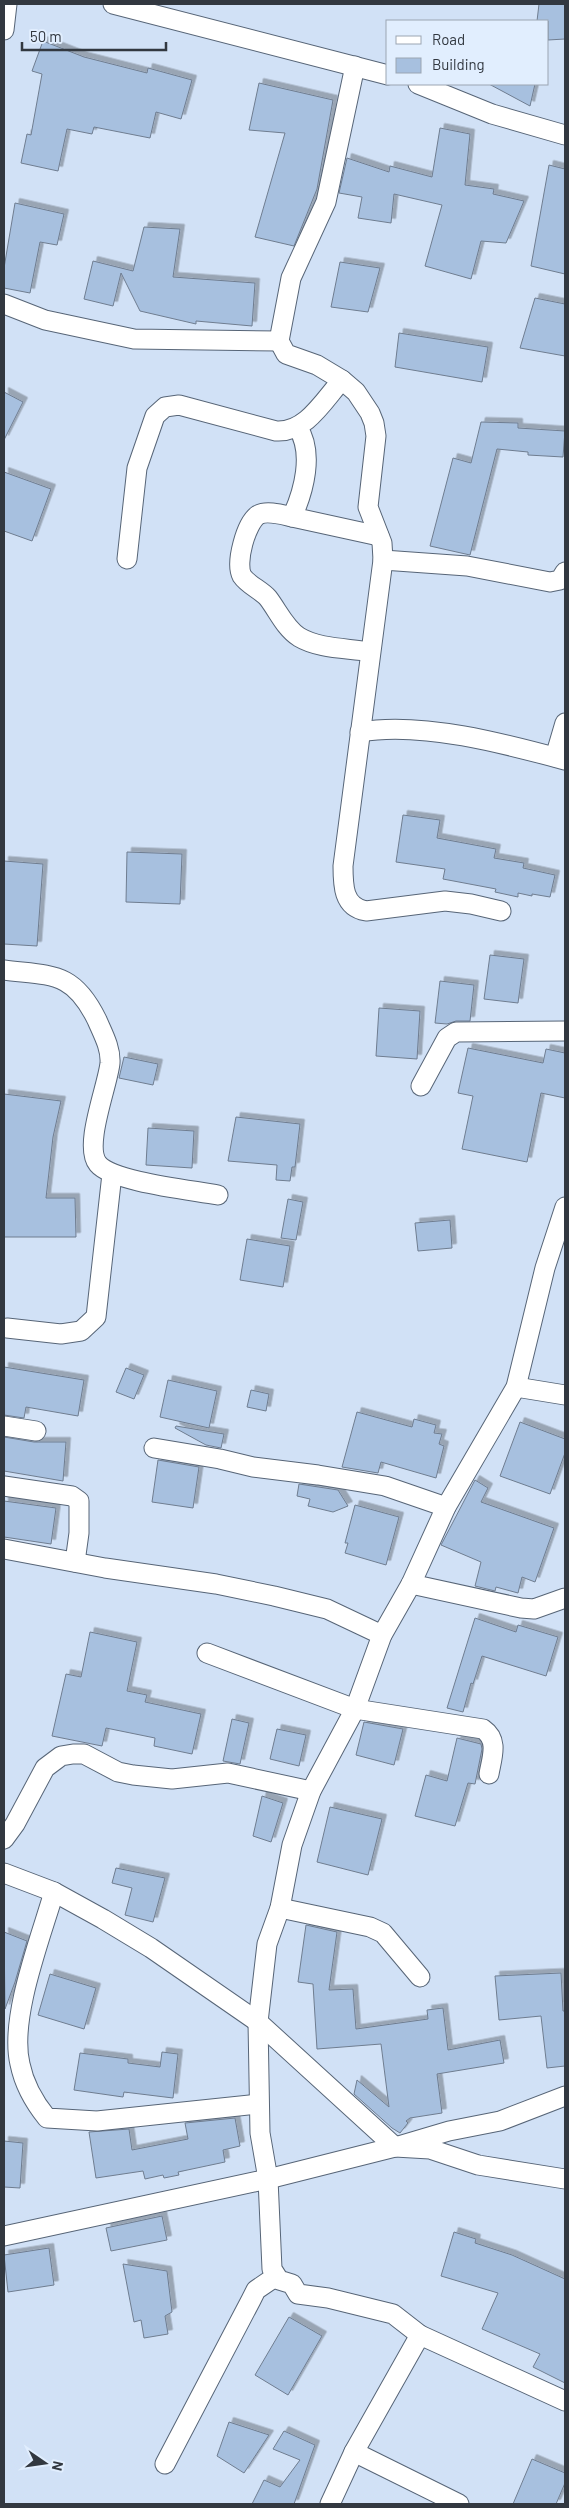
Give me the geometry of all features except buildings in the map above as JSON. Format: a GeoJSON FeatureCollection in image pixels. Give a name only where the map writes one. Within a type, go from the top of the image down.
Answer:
{"type":"FeatureCollection","features":[{"type":"Feature","properties":{"kind":"street"},"geometry":{"type":"LineString","coordinates":[[4,30],[6,4]]}},
{"type":"Feature","properties":{"kind":"street"},"geometry":{"type":"LineString","coordinates":[[113,4],[386,74]]}},
{"type":"Feature","properties":{"kind":"street"},"geometry":{"type":"LineString","coordinates":[[355,66],[326,202],[291,278],[279,341],[286,354],[317,365],[342,380],[364,402],[374,422],[376,436],[368,507],[379,536],[383,560],[343,866],[343,882],[349,901],[359,910],[366,911],[444,901],[472,904],[500,911]]}},
{"type":"Feature","properties":{"kind":"street"},"geometry":{"type":"LineString","coordinates":[[420,85],[492,114],[565,135]]}},
{"type":"Feature","properties":{"kind":"street"},"geometry":{"type":"LineString","coordinates":[[4,304],[45,320],[134,338],[279,341]]}},
{"type":"Feature","properties":{"kind":"street"},"geometry":{"type":"LineString","coordinates":[[128,559],[137,468],[155,416],[161,410],[179,405],[276,431],[292,430],[298,428],[314,412],[342,380]]}},
{"type":"Feature","properties":{"kind":"street"},"geometry":{"type":"LineString","coordinates":[[292,517],[302,486],[306,456],[304,437],[298,428]]}},
{"type":"Feature","properties":{"kind":"street"},"geometry":{"type":"LineString","coordinates":[[370,652],[313,643],[302,638],[287,625],[268,598],[242,576],[240,566],[246,530],[258,515],[268,513],[292,517],[379,536]]}},
{"type":"Feature","properties":{"kind":"street"},"geometry":{"type":"LineString","coordinates":[[383,560],[439,563],[550,582],[560,580],[565,572]]}},
{"type":"Feature","properties":{"kind":"street"},"geometry":{"type":"LineString","coordinates":[[360,732],[390,728],[416,730],[458,736],[560,759],[565,723]]}},
{"type":"Feature","properties":{"kind":"street"},"geometry":{"type":"LineString","coordinates":[[4,970],[61,978],[83,996],[106,1038],[110,1064],[96,1121],[94,1154],[97,1163],[112,1174],[218,1195]]}},
{"type":"Feature","properties":{"kind":"street"},"geometry":{"type":"LineString","coordinates":[[421,1086],[447,1038],[456,1032],[565,1031]]}},
{"type":"Feature","properties":{"kind":"street"},"geometry":{"type":"LineString","coordinates":[[7,1328],[60,1334],[81,1331],[96,1317],[112,1174]]}},
{"type":"Feature","properties":{"kind":"street"},"geometry":{"type":"LineString","coordinates":[[565,1207],[545,1268],[516,1387],[446,1507],[410,1584],[382,1635],[355,1708],[311,1791],[292,1844],[280,1908],[267,1944],[258,2022],[258,2104],[260,2133],[268,2179],[270,2256],[275,2277],[282,2282],[292,2284],[298,2294],[337,2300],[393,2314],[420,2335],[565,2401]]}},
{"type":"Feature","properties":{"kind":"street"},"geometry":{"type":"LineString","coordinates":[[516,1387],[565,1395]]}},
{"type":"Feature","properties":{"kind":"street"},"geometry":{"type":"LineString","coordinates":[[4,1426],[36,1431]]}},
{"type":"Feature","properties":{"kind":"street"},"geometry":{"type":"LineString","coordinates":[[154,1448],[220,1459],[253,1467],[385,1486],[446,1507]]}},
{"type":"Feature","properties":{"kind":"street"},"geometry":{"type":"LineString","coordinates":[[4,1486],[72,1496],[79,1501],[79,1533],[75,1562]]}},
{"type":"Feature","properties":{"kind":"street"},"geometry":{"type":"LineString","coordinates":[[4,1549],[216,1584],[299,1601],[326,1609],[382,1635]]}},
{"type":"Feature","properties":{"kind":"street"},"geometry":{"type":"LineString","coordinates":[[410,1584],[521,1608],[534,1609],[565,1598]]}},
{"type":"Feature","properties":{"kind":"street"},"geometry":{"type":"LineString","coordinates":[[207,1653],[355,1708],[483,1729],[489,1733],[494,1744],[489,1774]]}},
{"type":"Feature","properties":{"kind":"street"},"geometry":{"type":"LineString","coordinates":[[4,1839],[22,1812],[45,1768],[61,1756],[67,1755],[84,1754],[118,1772],[133,1775],[172,1779],[228,1773],[311,1791]]}},
{"type":"Feature","properties":{"kind":"street"},"geometry":{"type":"LineString","coordinates":[[4,1873],[54,1892],[151,1948],[258,2022],[394,2148],[430,2149],[478,2165],[565,2179]]}},
{"type":"Feature","properties":{"kind":"street"},"geometry":{"type":"LineString","coordinates":[[54,1892],[30,1973],[20,2021],[18,2049],[20,2064],[34,2102],[47,2118],[97,2121],[258,2104]]}},
{"type":"Feature","properties":{"kind":"street"},"geometry":{"type":"LineString","coordinates":[[280,1908],[370,1927],[383,1933],[420,1977]]}},
{"type":"Feature","properties":{"kind":"street"},"geometry":{"type":"LineString","coordinates":[[4,2236],[268,2179],[394,2148],[449,2131],[500,2121],[565,2096]]}},
{"type":"Feature","properties":{"kind":"street"},"geometry":{"type":"LineString","coordinates":[[165,2464],[250,2300],[256,2290],[275,2277]]}},
{"type":"Feature","properties":{"kind":"street"},"geometry":{"type":"LineString","coordinates":[[330,2504],[354,2452],[420,2335]]}},
{"type":"Feature","properties":{"kind":"street"},"geometry":{"type":"LineString","coordinates":[[354,2452],[459,2504]]}}]}
